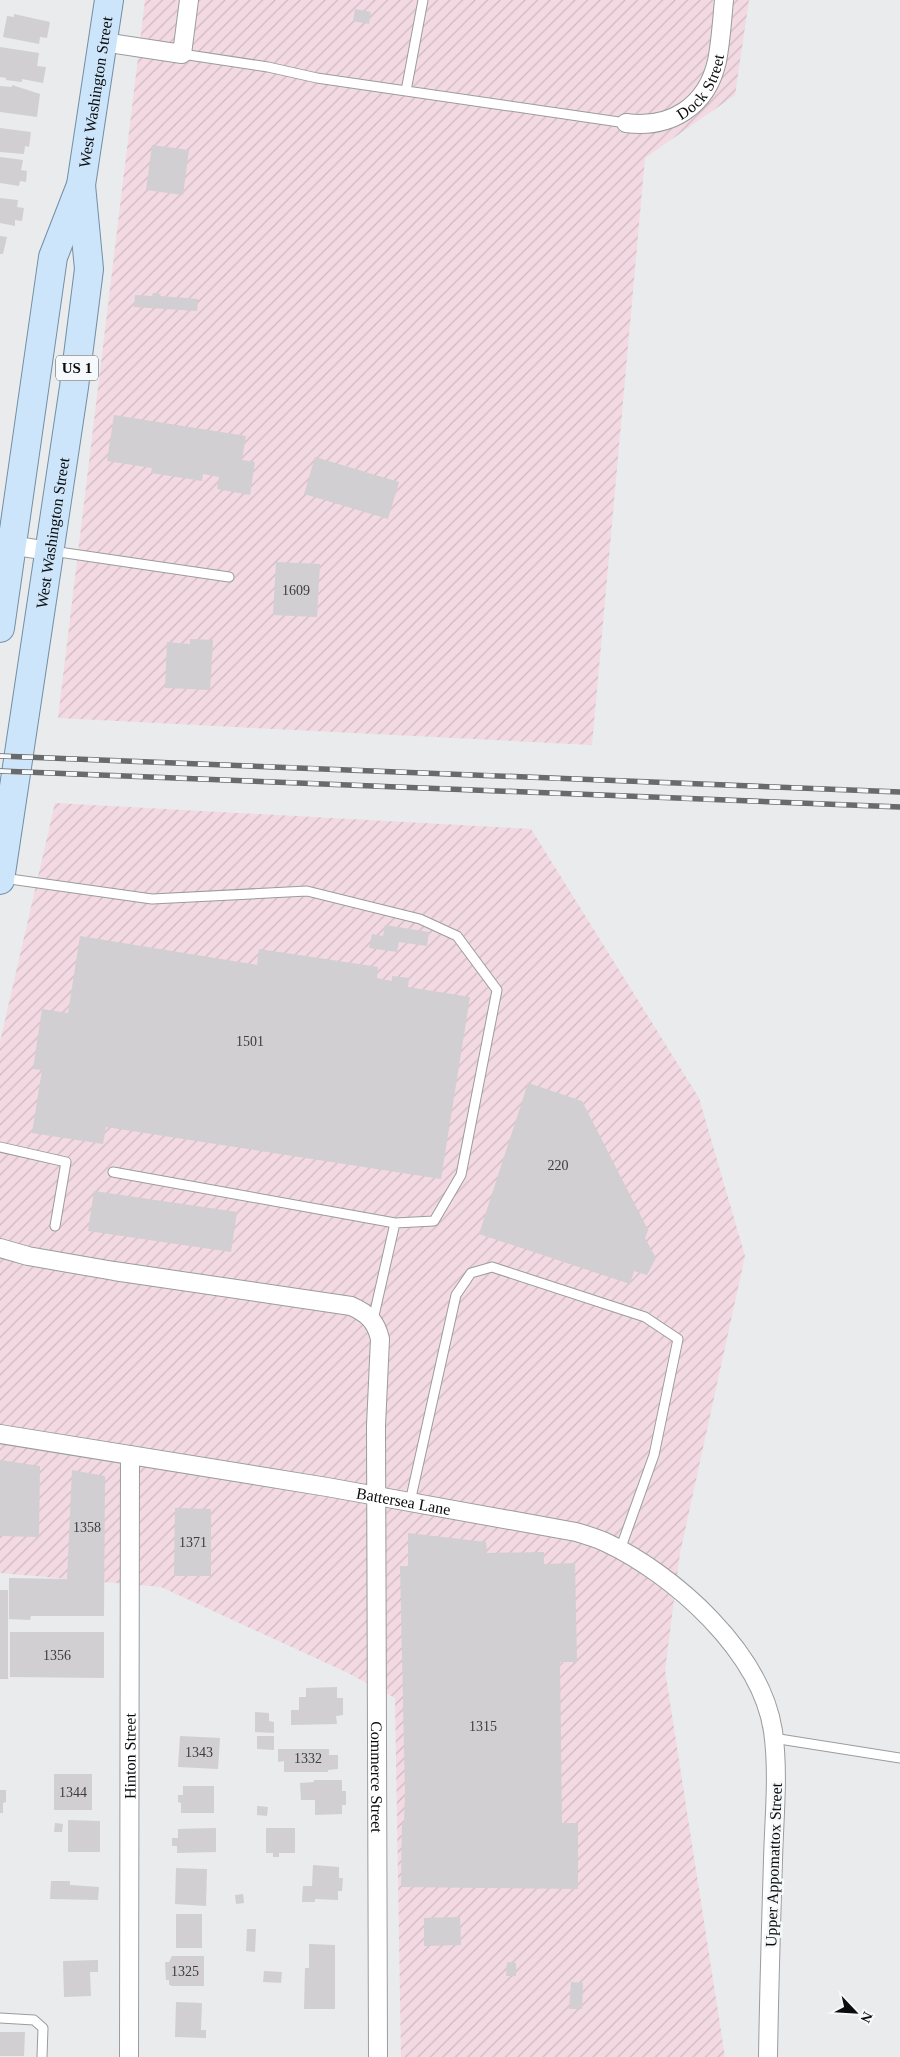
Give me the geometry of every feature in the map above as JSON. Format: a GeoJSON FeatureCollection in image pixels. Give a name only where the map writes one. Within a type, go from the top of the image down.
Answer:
{"type":"FeatureCollection","features":[{"type":"Feature","properties":{"kind":"main road","name":"West Washington Street"},"geometry":{"type":"LineString","coordinates":[[0,628],[6,545],[53,257],[81,185],[109,0]]}},
{"type":"Feature","properties":{"kind":"main road","name":"West Washington Street"},"geometry":{"type":"LineString","coordinates":[[0,878],[74,387],[89,269],[81,185]]}},
{"type":"Feature","properties":{"kind":"street"},"geometry":{"type":"LineString","coordinates":[[103,42],[182,54],[189,0]]}},
{"type":"Feature","properties":{"kind":"street","name":"Dock Street"},"geometry":{"type":"LineString","coordinates":[[626,123],[644,125],[662,122],[682,114],[698,100],[710,81],[716,61],[724,0]]}},
{"type":"Feature","properties":{"kind":"street"},"geometry":{"type":"LineString","coordinates":[[6,545],[49,551]]}},
{"type":"Feature","properties":{"kind":"street"},"geometry":{"type":"LineString","coordinates":[[0,1248],[28,1256],[114,1271],[351,1306],[363,1311],[372,1320]]}},
{"type":"Feature","properties":{"kind":"street","name":"Commerce Street"},"geometry":{"type":"LineString","coordinates":[[372,1320],[378,1329],[380,1339],[376,1426],[378,2057]]}},
{"type":"Feature","properties":{"kind":"street","name":"Battersea Lane"},"geometry":{"type":"LineString","coordinates":[[0,1434],[410,1502],[576,1532],[604,1541],[640,1561],[672,1583],[702,1609],[725,1636],[753,1677]]}},
{"type":"Feature","properties":{"kind":"street","name":"Hinton Street"},"geometry":{"type":"LineString","coordinates":[[129,2057],[130,1456]]}},
{"type":"Feature","properties":{"kind":"street","name":"Upper Appomattox Street"},"geometry":{"type":"LineString","coordinates":[[753,1677],[762,1694],[773,1738],[776,1777],[768,2057]]}},
{"type":"Feature","properties":{"kind":"lane"},"geometry":{"type":"LineString","coordinates":[[406,91],[423,0]]}},
{"type":"Feature","properties":{"kind":"lane"},"geometry":{"type":"LineString","coordinates":[[182,54],[268,67],[316,78],[626,123]]}},
{"type":"Feature","properties":{"kind":"lane"},"geometry":{"type":"LineString","coordinates":[[49,551],[229,577]]}},
{"type":"Feature","properties":{"kind":"lane"},"geometry":{"type":"LineString","coordinates":[[0,878],[152,899],[307,891],[420,919],[457,936],[497,990],[461,1175],[434,1221],[395,1223],[113,1172]]}},
{"type":"Feature","properties":{"kind":"lane"},"geometry":{"type":"LineString","coordinates":[[0,1147],[66,1162],[56,1226]]}},
{"type":"Feature","properties":{"kind":"lane"},"geometry":{"type":"LineString","coordinates":[[372,1320],[395,1223]]}},
{"type":"Feature","properties":{"kind":"lane"},"geometry":{"type":"LineString","coordinates":[[410,1502],[456,1295],[471,1273],[492,1267],[646,1317],[678,1339],[654,1455],[620,1550]]}},
{"type":"Feature","properties":{"kind":"lane"},"geometry":{"type":"LineString","coordinates":[[773,1738],[900,1758]]}},
{"type":"Feature","properties":{"kind":"lane"},"geometry":{"type":"LineString","coordinates":[[0,2018],[34,2020],[44,2028],[42,2057]]}},
{"type":"Feature","properties":{"kind":"shaded area"},"geometry":{"type":"Polygon","coordinates":[[[145,0],[749,0],[735,95],[645,158],[592,745],[58,718],[145,0]]]}},
{"type":"Feature","properties":{"kind":"shaded area"},"geometry":{"type":"Polygon","coordinates":[[[55,803],[531,829],[699,1098],[745,1256],[680,1553],[665,1670],[725,2057],[401,2057],[395,1698],[346,1672],[161,1587],[0,1573],[0,1042],[55,803]]]}},
{"type":"Feature","properties":{"kind":"building"},"geometry":{"type":"Polygon","coordinates":[[[355,9],[371,12],[369,24],[353,21],[355,9]]]}},
{"type":"Feature","properties":{"kind":"building"},"geometry":{"type":"Polygon","coordinates":[[[14,14],[50,22],[47,38],[40,37],[39,44],[3,37],[7,16],[14,17],[14,14]]]}},
{"type":"Feature","properties":{"kind":"building"},"geometry":{"type":"Polygon","coordinates":[[[0,47],[39,53],[37,66],[46,67],[43,83],[22,79],[22,82],[6,80],[6,78],[0,77],[0,47]]]}},
{"type":"Feature","properties":{"kind":"building"},"geometry":{"type":"Polygon","coordinates":[[[12,85],[40,94],[37,117],[0,112],[0,86],[12,87],[12,85]]]}},
{"type":"Feature","properties":{"kind":"building"},"geometry":{"type":"Polygon","coordinates":[[[0,128],[31,132],[29,147],[25,146],[24,154],[0,152],[0,128]]]}},
{"type":"Feature","properties":{"kind":"building"},"geometry":{"type":"Polygon","coordinates":[[[152,145],[189,150],[183,195],[146,190],[152,145]]]}},
{"type":"Feature","properties":{"kind":"building"},"geometry":{"type":"Polygon","coordinates":[[[0,157],[23,160],[21,170],[27,171],[26,182],[20,181],[19,186],[0,183],[0,157]]]}},
{"type":"Feature","properties":{"kind":"building"},"geometry":{"type":"Polygon","coordinates":[[[0,198],[18,200],[17,207],[24,208],[22,221],[15,220],[15,226],[0,223],[0,198]]]}},
{"type":"Feature","properties":{"kind":"building"},"geometry":{"type":"Polygon","coordinates":[[[0,236],[7,237],[3,254],[0,254],[0,236]]]}},
{"type":"Feature","properties":{"kind":"building"},"geometry":{"type":"Polygon","coordinates":[[[153,293],[161,294],[160,296],[198,299],[197,311],[134,307],[135,295],[152,296],[153,293]]]}},
{"type":"Feature","properties":{"kind":"building"},"geometry":{"type":"Polygon","coordinates":[[[114,415],[246,436],[242,460],[255,462],[250,495],[217,489],[219,477],[203,474],[202,481],[151,473],[152,468],[107,461],[114,415]]]}},
{"type":"Feature","properties":{"kind":"building"},"geometry":{"type":"Polygon","coordinates":[[[315,457],[399,482],[388,519],[304,494],[315,457]]]}},
{"type":"Feature","properties":{"kind":"building"},"geometry":{"type":"Polygon","coordinates":[[[276,562],[320,564],[317,617],[273,615],[276,562]]]}},
{"type":"Feature","properties":{"kind":"building"},"geometry":{"type":"Polygon","coordinates":[[[190,639],[213,640],[210,690],[165,688],[167,642],[190,644],[190,639]]]}},
{"type":"Feature","properties":{"kind":"building"},"geometry":{"type":"Polygon","coordinates":[[[385,925],[429,932],[427,946],[399,942],[397,952],[369,948],[372,934],[383,936],[385,925]]]}},
{"type":"Feature","properties":{"kind":"building"},"geometry":{"type":"Polygon","coordinates":[[[80,936],[257,965],[259,949],[378,967],[377,978],[392,981],[392,976],[409,978],[408,987],[470,997],[441,1179],[106,1127],[103,1144],[32,1133],[42,1070],[33,1069],[42,1009],[68,1013],[80,936]]]}},
{"type":"Feature","properties":{"kind":"building"},"geometry":{"type":"Polygon","coordinates":[[[528,1083],[582,1101],[648,1230],[645,1238],[656,1258],[647,1275],[634,1271],[630,1284],[479,1234],[528,1083]]]}},
{"type":"Feature","properties":{"kind":"building"},"geometry":{"type":"Polygon","coordinates":[[[94,1191],[237,1212],[231,1252],[88,1231],[94,1191]]]}},
{"type":"Feature","properties":{"kind":"building"},"geometry":{"type":"Polygon","coordinates":[[[0,1460],[40,1466],[39,1537],[0,1536],[0,1460]]]}},
{"type":"Feature","properties":{"kind":"building"},"geometry":{"type":"Polygon","coordinates":[[[72,1470],[105,1476],[104,1616],[31,1616],[30,1620],[9,1619],[9,1578],[67,1579],[72,1470]]]}},
{"type":"Feature","properties":{"kind":"building"},"geometry":{"type":"Polygon","coordinates":[[[175,1508],[211,1509],[211,1576],[174,1576],[175,1508]]]}},
{"type":"Feature","properties":{"kind":"building"},"geometry":{"type":"Polygon","coordinates":[[[408,1533],[486,1542],[487,1553],[544,1552],[544,1564],[575,1563],[577,1662],[560,1662],[562,1823],[578,1823],[578,1889],[401,1887],[402,1822],[404,1822],[405,1793],[400,1566],[408,1566],[408,1533]]]}},
{"type":"Feature","properties":{"kind":"building"},"geometry":{"type":"Polygon","coordinates":[[[0,1590],[8,1590],[8,1679],[0,1679],[0,1590]]]}},
{"type":"Feature","properties":{"kind":"building"},"geometry":{"type":"Polygon","coordinates":[[[10,1632],[104,1632],[104,1678],[10,1677],[10,1632]]]}},
{"type":"Feature","properties":{"kind":"building"},"geometry":{"type":"Polygon","coordinates":[[[337,1687],[337,1698],[343,1698],[343,1715],[336,1716],[337,1724],[291,1725],[291,1710],[299,1710],[299,1697],[306,1697],[306,1688],[337,1687]]]}},
{"type":"Feature","properties":{"kind":"building"},"geometry":{"type":"Polygon","coordinates":[[[255,1712],[269,1713],[269,1721],[274,1722],[274,1733],[255,1732],[255,1712]]]}},
{"type":"Feature","properties":{"kind":"building"},"geometry":{"type":"Polygon","coordinates":[[[180,1736],[220,1738],[218,1769],[178,1767],[180,1736]]]}},
{"type":"Feature","properties":{"kind":"building"},"geometry":{"type":"Polygon","coordinates":[[[257,1736],[274,1736],[274,1750],[257,1749],[257,1736]]]}},
{"type":"Feature","properties":{"kind":"building"},"geometry":{"type":"Polygon","coordinates":[[[278,1749],[329,1749],[329,1755],[338,1755],[338,1769],[328,1770],[328,1772],[284,1772],[284,1761],[278,1762],[278,1749]]]}},
{"type":"Feature","properties":{"kind":"building"},"geometry":{"type":"Polygon","coordinates":[[[54,1774],[92,1774],[92,1810],[54,1810],[54,1774]]]}},
{"type":"Feature","properties":{"kind":"building"},"geometry":{"type":"Polygon","coordinates":[[[314,1780],[342,1780],[342,1791],[346,1791],[346,1805],[342,1805],[342,1814],[315,1815],[315,1800],[301,1800],[300,1783],[314,1782],[314,1780]]]}},
{"type":"Feature","properties":{"kind":"building"},"geometry":{"type":"Polygon","coordinates":[[[183,1786],[214,1786],[214,1813],[181,1813],[181,1803],[178,1802],[178,1795],[183,1795],[183,1786]]]}},
{"type":"Feature","properties":{"kind":"building"},"geometry":{"type":"Polygon","coordinates":[[[0,1790],[6,1790],[6,1802],[3,1803],[3,1813],[0,1813],[0,1790]]]}},
{"type":"Feature","properties":{"kind":"building"},"geometry":{"type":"Polygon","coordinates":[[[257,1806],[268,1807],[267,1816],[257,1815],[257,1806]]]}},
{"type":"Feature","properties":{"kind":"building"},"geometry":{"type":"Polygon","coordinates":[[[68,1820],[100,1821],[100,1852],[68,1852],[68,1820]]]}},
{"type":"Feature","properties":{"kind":"building"},"geometry":{"type":"Polygon","coordinates":[[[55,1823],[63,1824],[62,1832],[54,1832],[55,1823]]]}},
{"type":"Feature","properties":{"kind":"building"},"geometry":{"type":"Polygon","coordinates":[[[216,1828],[216,1852],[177,1853],[177,1846],[172,1846],[172,1838],[178,1838],[178,1829],[216,1828]]]}},
{"type":"Feature","properties":{"kind":"building"},"geometry":{"type":"Polygon","coordinates":[[[266,1828],[295,1828],[295,1853],[279,1853],[279,1857],[273,1857],[273,1853],[266,1853],[266,1828]]]}},
{"type":"Feature","properties":{"kind":"building"},"geometry":{"type":"Polygon","coordinates":[[[313,1865],[339,1867],[339,1878],[343,1878],[342,1891],[338,1891],[338,1900],[315,1899],[315,1902],[302,1902],[303,1886],[312,1886],[313,1865]]]}},
{"type":"Feature","properties":{"kind":"building"},"geometry":{"type":"Polygon","coordinates":[[[176,1868],[207,1869],[206,1906],[175,1904],[176,1868]]]}},
{"type":"Feature","properties":{"kind":"building"},"geometry":{"type":"Polygon","coordinates":[[[51,1881],[70,1881],[70,1885],[99,1887],[98,1900],[50,1899],[51,1881]]]}},
{"type":"Feature","properties":{"kind":"building"},"geometry":{"type":"Polygon","coordinates":[[[243,1894],[244,1903],[236,1904],[235,1895],[243,1894]]]}},
{"type":"Feature","properties":{"kind":"building"},"geometry":{"type":"Polygon","coordinates":[[[176,1914],[202,1914],[202,1948],[176,1948],[176,1914]]]}},
{"type":"Feature","properties":{"kind":"building"},"geometry":{"type":"Polygon","coordinates":[[[460,1917],[461,1945],[424,1946],[424,1918],[460,1917]]]}},
{"type":"Feature","properties":{"kind":"building"},"geometry":{"type":"Polygon","coordinates":[[[247,1929],[256,1929],[255,1952],[246,1951],[247,1929]]]}},
{"type":"Feature","properties":{"kind":"building"},"geometry":{"type":"Polygon","coordinates":[[[309,1944],[335,1945],[335,2009],[304,2009],[305,1968],[309,1968],[309,1944]]]}},
{"type":"Feature","properties":{"kind":"building"},"geometry":{"type":"Polygon","coordinates":[[[172,1956],[204,1956],[204,1986],[169,1985],[169,1980],[166,1980],[165,1962],[169,1962],[172,1956]]]}},
{"type":"Feature","properties":{"kind":"building"},"geometry":{"type":"Polygon","coordinates":[[[98,1960],[98,1972],[90,1972],[91,1996],[64,1997],[63,1961],[98,1960]]]}},
{"type":"Feature","properties":{"kind":"building"},"geometry":{"type":"Polygon","coordinates":[[[507,1962],[516,1963],[516,1976],[506,1976],[507,1962]]]}},
{"type":"Feature","properties":{"kind":"building"},"geometry":{"type":"Polygon","coordinates":[[[264,1971],[282,1972],[281,1983],[263,1982],[264,1971]]]}},
{"type":"Feature","properties":{"kind":"building"},"geometry":{"type":"Polygon","coordinates":[[[571,1982],[583,1983],[582,2009],[569,2009],[571,1982]]]}},
{"type":"Feature","properties":{"kind":"building"},"geometry":{"type":"Polygon","coordinates":[[[176,2002],[202,2003],[201,2030],[206,2030],[206,2038],[175,2037],[176,2002]]]}},
{"type":"Feature","properties":{"kind":"building"},"geometry":{"type":"Polygon","coordinates":[[[0,2032],[25,2032],[24,2056],[0,2056],[0,2032]]]}},
{"type":"Feature","properties":{"kind":"railway"},"geometry":{"type":"LineString","coordinates":[[0,756],[900,792]]}},
{"type":"Feature","properties":{"kind":"railway"},"geometry":{"type":"LineString","coordinates":[[0,771],[900,807]]}}]}
